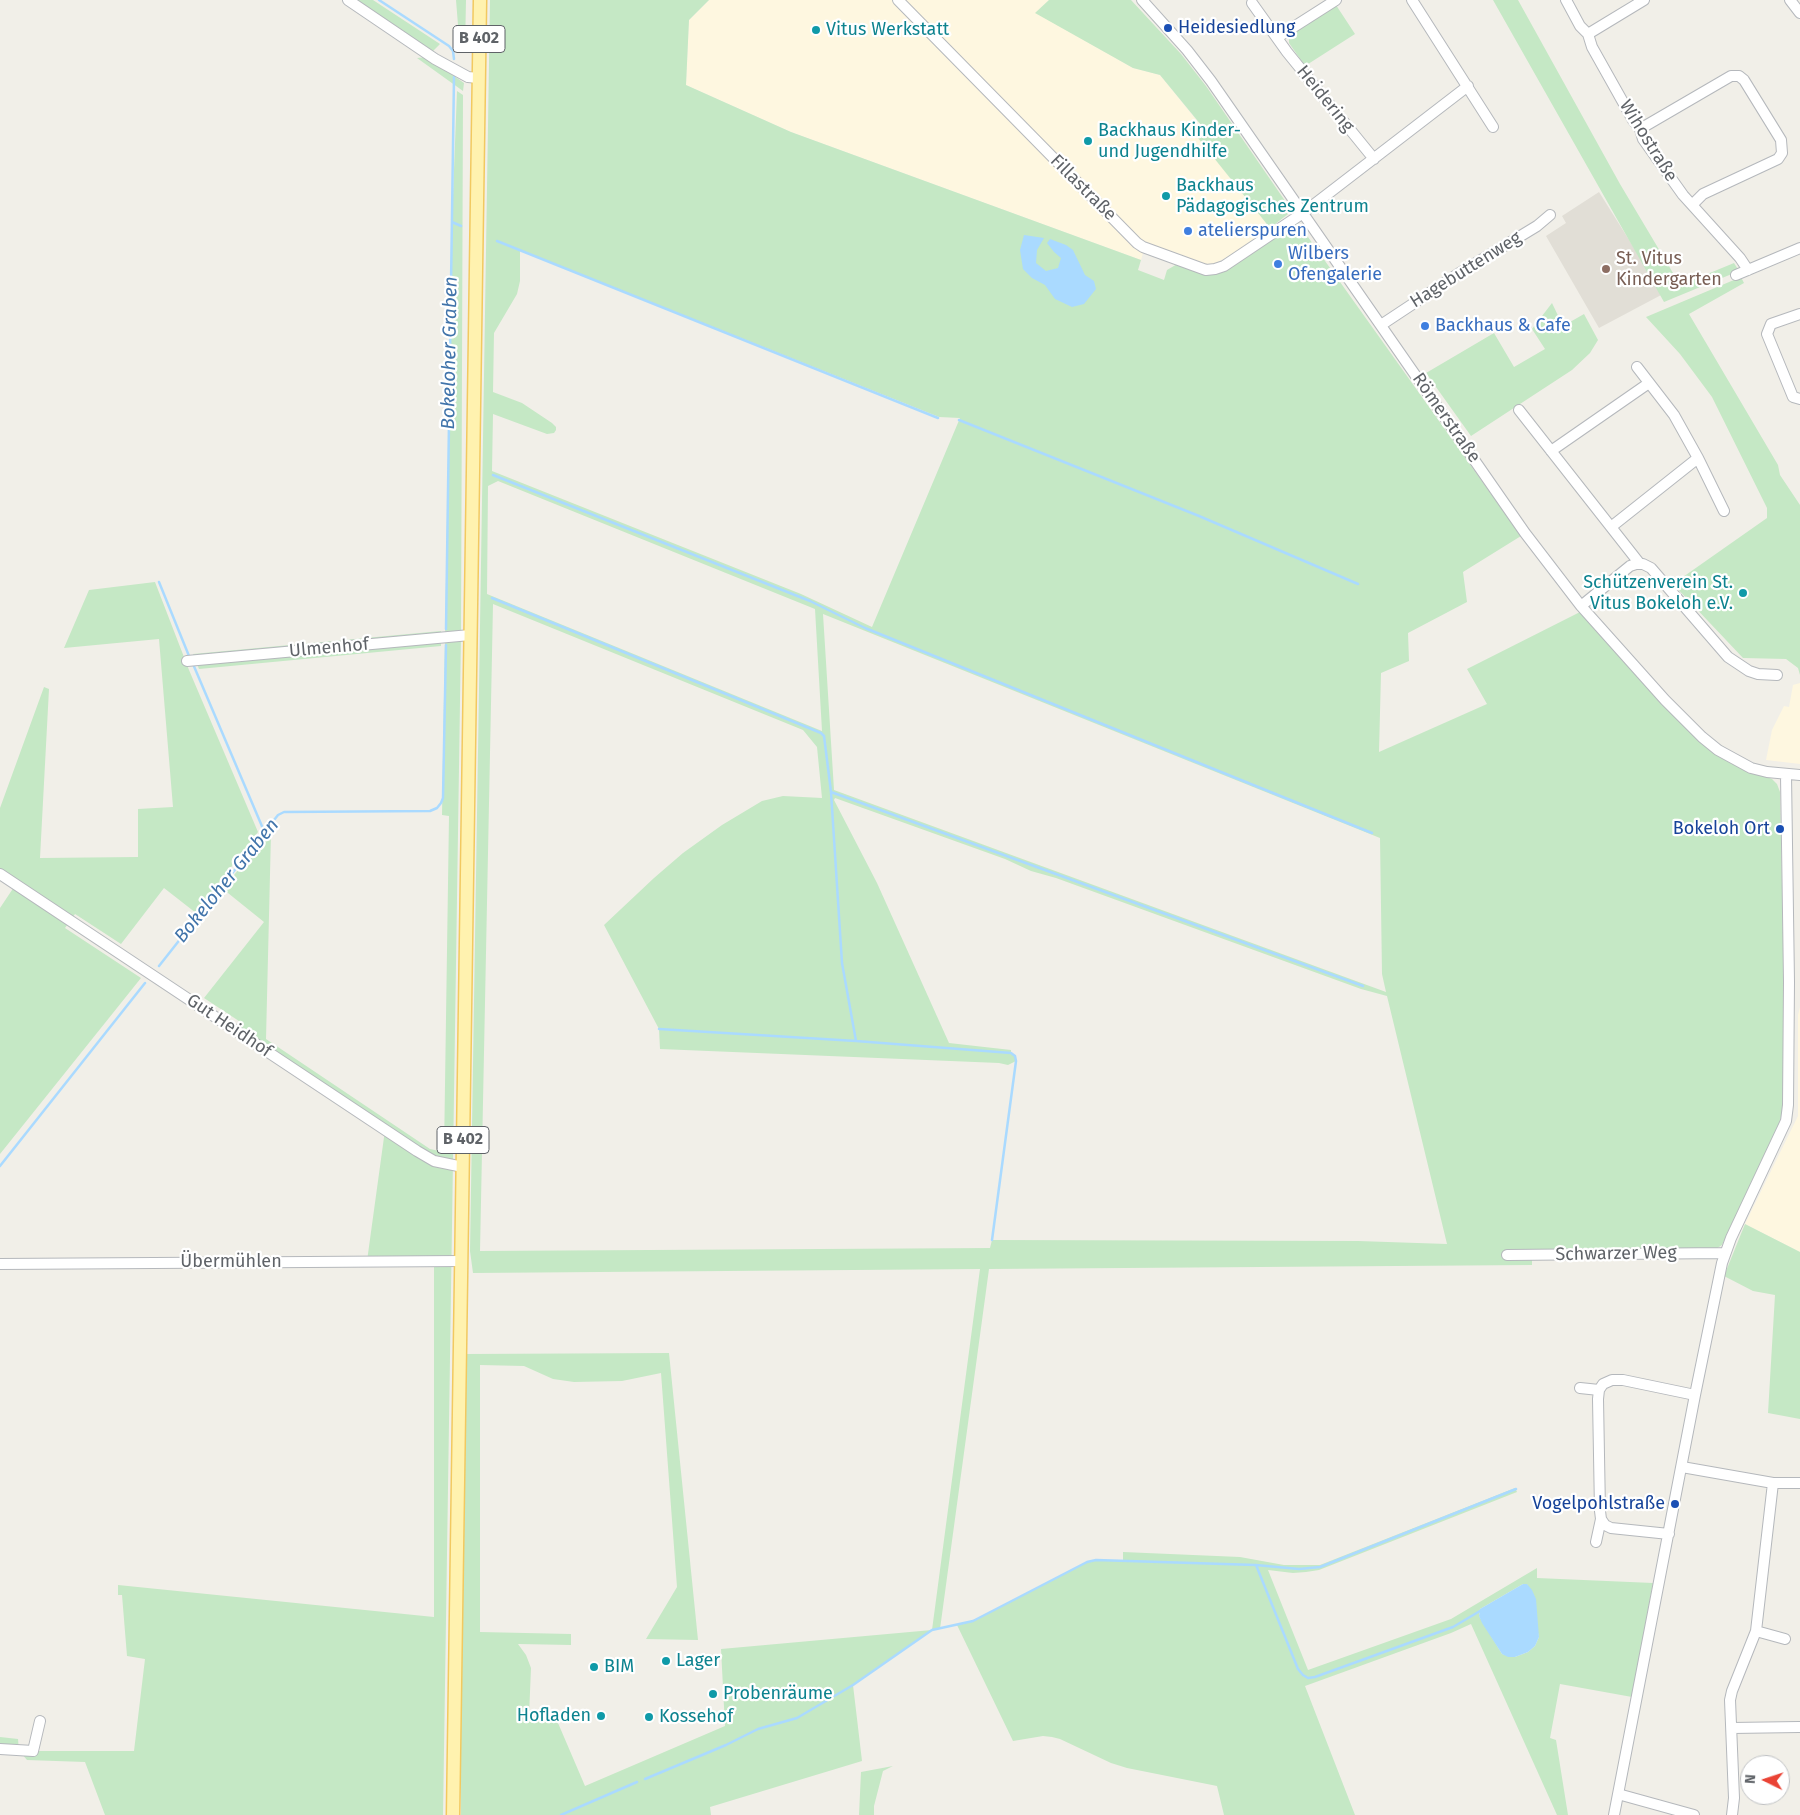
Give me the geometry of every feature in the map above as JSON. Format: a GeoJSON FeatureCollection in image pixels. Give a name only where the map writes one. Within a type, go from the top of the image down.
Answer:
{"type":"FeatureCollection","features":[{"type":"Feature","properties":{"kind":"main road","name":"B 402"},"geometry":{"type":"LineString","coordinates":[[453,1815],[452,1755],[462,1261],[480,0]]}},
{"type":"Feature","properties":{"kind":"street"},"geometry":{"type":"LineString","coordinates":[[348,0],[435,59],[468,77],[478,78]]}},
{"type":"Feature","properties":{"kind":"street","name":"Fillastraße"},"geometry":{"type":"LineString","coordinates":[[898,0],[1143,247],[1206,270],[1215,269],[1224,266],[1303,213]]}},
{"type":"Feature","properties":{"kind":"street","name":"Römerstraße"},"geometry":{"type":"LineString","coordinates":[[1142,0],[1187,50],[1211,81],[1525,532],[1581,606],[1665,700],[1702,737],[1718,750],[1751,768],[1786,775],[1800,775]]}},
{"type":"Feature","properties":{"kind":"street"},"geometry":{"type":"LineString","coordinates":[[1278,37],[1336,0]]}},
{"type":"Feature","properties":{"kind":"street"},"geometry":{"type":"LineString","coordinates":[[1412,0],[1493,127]]}},
{"type":"Feature","properties":{"kind":"street","name":"Wihostraße"},"geometry":{"type":"LineString","coordinates":[[1566,0],[1580,26],[1588,34],[1592,46],[1633,120],[1640,128],[1643,140],[1683,195],[1740,258],[1748,270]]}},
{"type":"Feature","properties":{"kind":"street"},"geometry":{"type":"LineString","coordinates":[[1588,34],[1644,0]]}},
{"type":"Feature","properties":{"kind":"street"},"geometry":{"type":"LineString","coordinates":[[1790,0],[1800,13]]}},
{"type":"Feature","properties":{"kind":"street","name":"Heidering"},"geometry":{"type":"LineString","coordinates":[[1252,3],[1287,52],[1374,159]]}},
{"type":"Feature","properties":{"kind":"street"},"geometry":{"type":"LineString","coordinates":[[1640,128],[1731,76],[1738,76],[1744,80],[1781,140],[1782,153],[1778,159],[1703,194],[1693,204]]}},
{"type":"Feature","properties":{"kind":"street"},"geometry":{"type":"LineString","coordinates":[[1303,213],[1468,86]]}},
{"type":"Feature","properties":{"kind":"street","name":"Hagebuttenweg"},"geometry":{"type":"LineString","coordinates":[[1381,325],[1458,274],[1537,226],[1550,215]]}},
{"type":"Feature","properties":{"kind":"street"},"geometry":{"type":"LineString","coordinates":[[1736,275],[1800,248]]}},
{"type":"Feature","properties":{"kind":"street"},"geometry":{"type":"LineString","coordinates":[[1800,314],[1771,324],[1767,334],[1793,396],[1800,399]]}},
{"type":"Feature","properties":{"kind":"street"},"geometry":{"type":"LineString","coordinates":[[1636,367],[1674,416],[1698,458],[1724,512]]}},
{"type":"Feature","properties":{"kind":"street"},"geometry":{"type":"LineString","coordinates":[[1552,451],[1649,383]]}},
{"type":"Feature","properties":{"kind":"street"},"geometry":{"type":"LineString","coordinates":[[1519,410],[1640,564]]}},
{"type":"Feature","properties":{"kind":"street"},"geometry":{"type":"LineString","coordinates":[[1611,527],[1698,458]]}},
{"type":"Feature","properties":{"kind":"street"},"geometry":{"type":"LineString","coordinates":[[1581,606],[1630,566],[1640,564],[1651,568],[1728,657],[1749,671],[1758,674],[1777,675]]}},
{"type":"Feature","properties":{"kind":"street","name":"Ulmenhof"},"geometry":{"type":"LineString","coordinates":[[188,661],[470,635]]}},
{"type":"Feature","properties":{"kind":"street"},"geometry":{"type":"LineString","coordinates":[[1614,1815],[1719,1274],[1725,1253],[1786,1120],[1788,1105],[1789,982],[1786,775]]}},
{"type":"Feature","properties":{"kind":"street","name":"Gut Heidhof"},"geometry":{"type":"LineString","coordinates":[[0,874],[417,1151],[434,1161],[463,1167]]}},
{"type":"Feature","properties":{"kind":"street"},"geometry":{"type":"LineString","coordinates":[[1789,982],[1800,988]]}},
{"type":"Feature","properties":{"kind":"street","name":"Schwarzer Weg"},"geometry":{"type":"LineString","coordinates":[[1507,1255],[1725,1253]]}},
{"type":"Feature","properties":{"kind":"street","name":"Übermühlen"},"geometry":{"type":"LineString","coordinates":[[0,1264],[462,1261]]}},
{"type":"Feature","properties":{"kind":"street"},"geometry":{"type":"LineString","coordinates":[[1596,1542],[1601,1519],[1598,1436],[1599,1390],[1603,1384],[1612,1380],[1623,1380],[1695,1395]]}},
{"type":"Feature","properties":{"kind":"street"},"geometry":{"type":"LineString","coordinates":[[1580,1388],[1599,1390]]}},
{"type":"Feature","properties":{"kind":"street"},"geometry":{"type":"LineString","coordinates":[[1682,1467],[1773,1483],[1800,1483]]}},
{"type":"Feature","properties":{"kind":"street"},"geometry":{"type":"LineString","coordinates":[[1732,1815],[1734,1798],[1730,1700],[1756,1631],[1773,1483]]}},
{"type":"Feature","properties":{"kind":"street"},"geometry":{"type":"LineString","coordinates":[[1601,1519],[1605,1525],[1611,1528],[1669,1534]]}},
{"type":"Feature","properties":{"kind":"street"},"geometry":{"type":"LineString","coordinates":[[1756,1631],[1785,1639]]}},
{"type":"Feature","properties":{"kind":"street"},"geometry":{"type":"LineString","coordinates":[[0,1749],[33,1751],[40,1721]]}},
{"type":"Feature","properties":{"kind":"street"},"geometry":{"type":"LineString","coordinates":[[1732,1728],[1798,1727]]}},
{"type":"Feature","properties":{"kind":"street"},"geometry":{"type":"LineString","coordinates":[[1618,1794],[1694,1815]]}},
{"type":"Feature","properties":{"kind":"shaded area"},"geometry":{"type":"Polygon","coordinates":[[[709,0],[1049,0],[1036,13],[1133,68],[1160,75],[1206,132],[1199,138],[1270,228],[1216,263],[1203,266],[1146,243],[1141,260],[791,132],[686,85],[689,20],[709,0]]]}},
{"type":"Feature","properties":{"kind":"shaded area","name":"St. Vitus Kindergarten"},"geometry":{"type":"Polygon","coordinates":[[[1599,192],[1663,294],[1599,328],[1546,236],[1566,223],[1562,216],[1599,192]]]}},
{"type":"Feature","properties":{"kind":"shaded area"},"geometry":{"type":"Polygon","coordinates":[[[1800,683],[1800,764],[1766,760],[1772,730],[1784,706],[1789,707],[1793,685],[1800,683]]]}},
{"type":"Feature","properties":{"kind":"shaded area"},"geometry":{"type":"Polygon","coordinates":[[[1800,1007],[1800,1252],[1745,1224],[1798,1116],[1798,1015],[1800,1007]]]}},
{"type":"Feature","properties":{"kind":"green space"},"geometry":{"type":"Polygon","coordinates":[[[355,0],[373,0],[440,44],[433,51],[355,0]]]}},
{"type":"Feature","properties":{"kind":"green space"},"geometry":{"type":"Polygon","coordinates":[[[456,0],[466,0],[465,50],[460,50],[456,0]]]}},
{"type":"Feature","properties":{"kind":"green space"},"geometry":{"type":"Polygon","coordinates":[[[490,0],[709,0],[689,20],[686,85],[791,132],[1141,260],[1138,270],[1164,280],[1167,270],[1179,263],[1225,270],[1298,223],[1521,536],[1463,572],[1467,602],[1408,633],[1409,661],[1381,673],[1379,752],[1487,704],[1467,669],[1582,611],[1661,704],[1699,737],[1740,767],[1772,779],[1777,784],[1780,792],[1784,980],[1784,1105],[1778,1128],[1722,1245],[1710,1253],[1532,1255],[1532,1265],[989,1269],[940,1629],[932,1630],[980,1269],[473,1273],[470,1251],[490,0]],[[520,250],[520,281],[517,294],[494,333],[493,392],[522,403],[552,423],[556,430],[554,433],[547,434],[493,414],[492,471],[801,594],[872,627],[960,418],[939,417],[520,250]],[[498,481],[488,486],[487,594],[822,731],[815,609],[498,481]],[[493,604],[480,1251],[990,1248],[992,1240],[1358,1241],[1447,1244],[1387,996],[1361,989],[1056,878],[1031,871],[1005,859],[835,798],[834,800],[877,883],[949,1043],[1011,1050],[1016,1061],[1008,1065],[999,1063],[660,1049],[659,1029],[604,925],[683,853],[722,825],[762,801],[783,796],[822,798],[817,747],[803,730],[493,604]],[[823,614],[834,790],[1386,992],[1382,974],[1380,838],[823,614]]]}},
{"type":"Feature","properties":{"kind":"green space"},"geometry":{"type":"Polygon","coordinates":[[[1049,0],[1131,0],[1181,54],[1206,86],[1292,211],[1270,228],[1198,138],[1206,131],[1160,75],[1133,68],[1035,13],[1049,0]]]}},
{"type":"Feature","properties":{"kind":"green space"},"geometry":{"type":"Polygon","coordinates":[[[1493,0],[1518,0],[1620,184],[1676,278],[1682,282],[1688,282],[1734,263],[1739,271],[1664,302],[1493,0]]]}},
{"type":"Feature","properties":{"kind":"green space"},"geometry":{"type":"Polygon","coordinates":[[[1336,5],[1355,34],[1305,66],[1289,43],[1289,37],[1292,33],[1336,5]]]}},
{"type":"Feature","properties":{"kind":"green space"},"geometry":{"type":"Polygon","coordinates":[[[427,57],[464,83],[463,91],[417,58],[427,57]]]}},
{"type":"Feature","properties":{"kind":"green space"},"geometry":{"type":"Polygon","coordinates":[[[457,91],[463,95],[461,636],[443,1815],[105,1815],[85,1762],[27,1760],[21,1753],[0,1752],[0,1737],[18,1739],[19,1751],[134,1751],[145,1659],[127,1656],[122,1595],[118,1595],[118,1585],[434,1617],[434,1261],[367,1261],[385,1130],[237,1031],[242,1023],[204,998],[264,922],[223,889],[265,836],[271,833],[266,1039],[430,1149],[444,1152],[449,816],[442,815],[452,222],[457,91]]]}},
{"type":"Feature","properties":{"kind":"green space"},"geometry":{"type":"Polygon","coordinates":[[[1741,277],[1744,283],[1689,314],[1778,465],[1780,475],[1800,505],[1800,675],[1798,668],[1786,659],[1743,658],[1673,584],[1767,518],[1767,508],[1712,397],[1680,354],[1646,317],[1741,277]]]}},
{"type":"Feature","properties":{"kind":"green space"},"geometry":{"type":"Polygon","coordinates":[[[1552,303],[1563,326],[1584,314],[1598,340],[1590,353],[1572,370],[1471,436],[1426,373],[1494,333],[1514,367],[1545,349],[1532,329],[1552,303]]]}},
{"type":"Feature","properties":{"kind":"green space"},"geometry":{"type":"Polygon","coordinates":[[[155,582],[189,670],[258,832],[196,913],[164,888],[121,944],[75,914],[65,928],[141,978],[0,1154],[0,908],[16,884],[0,874],[0,808],[44,687],[49,689],[40,858],[138,857],[138,809],[173,807],[159,639],[64,648],[89,590],[155,582]]]}},
{"type":"Feature","properties":{"kind":"green space"},"geometry":{"type":"Polygon","coordinates":[[[441,631],[441,646],[199,669],[193,654],[441,631]]]}},
{"type":"Feature","properties":{"kind":"green space"},"geometry":{"type":"Polygon","coordinates":[[[1745,1224],[1800,1252],[1800,1419],[1768,1413],[1775,1295],[1753,1291],[1724,1276],[1745,1224]]]}},
{"type":"Feature","properties":{"kind":"green space"},"geometry":{"type":"Polygon","coordinates":[[[669,1353],[698,1640],[646,1639],[677,1587],[661,1373],[622,1381],[574,1382],[553,1379],[524,1366],[480,1365],[480,1632],[571,1634],[571,1645],[518,1644],[526,1655],[531,1668],[529,1716],[555,1716],[585,1786],[725,1726],[721,1649],[932,1630],[853,1685],[862,1761],[710,1807],[711,1815],[461,1815],[465,1354],[669,1353]]]}},
{"type":"Feature","properties":{"kind":"green space"},"geometry":{"type":"Polygon","coordinates":[[[1515,1488],[1517,1492],[1319,1570],[1293,1573],[1268,1570],[1308,1670],[1451,1619],[1537,1568],[1537,1578],[1653,1583],[1632,1697],[1560,1684],[1550,1738],[1556,1740],[1568,1815],[1557,1815],[1471,1624],[1305,1686],[1355,1815],[1224,1815],[1217,1786],[1127,1768],[1052,1737],[1043,1736],[1013,1741],[957,1625],[973,1621],[1087,1562],[1096,1560],[1123,1561],[1123,1552],[1240,1557],[1284,1565],[1320,1565],[1515,1488]],[[1523,1584],[1480,1609],[1479,1616],[1502,1654],[1515,1657],[1528,1652],[1535,1646],[1539,1637],[1527,1584],[1523,1584]]]}},
{"type":"Feature","properties":{"kind":"green space"},"geometry":{"type":"Polygon","coordinates":[[[893,1766],[883,1771],[874,1806],[874,1815],[859,1815],[861,1772],[893,1766]]]}},
{"type":"Feature","properties":{"kind":"water"},"geometry":{"type":"Polygon","coordinates":[[[1024,235],[1044,238],[1037,250],[1036,263],[1046,271],[1058,268],[1061,258],[1047,243],[1050,239],[1073,250],[1085,275],[1094,281],[1096,289],[1084,304],[1072,307],[1055,299],[1045,285],[1032,278],[1023,269],[1020,250],[1024,235]]]}},
{"type":"Feature","properties":{"kind":"water"},"geometry":{"type":"Polygon","coordinates":[[[1523,1584],[1527,1584],[1536,1599],[1539,1637],[1535,1646],[1528,1652],[1515,1657],[1508,1657],[1502,1654],[1482,1623],[1479,1616],[1480,1609],[1523,1584]]]}},
{"type":"Feature","properties":{"kind":"waterway","name":"Bokeloher Graben"},"geometry":{"type":"LineString","coordinates":[[379,0],[449,46],[453,51],[454,59]]}},
{"type":"Feature","properties":{"kind":"waterway","name":"Bokeloher Graben"},"geometry":{"type":"LineString","coordinates":[[446,629],[454,77]]}},
{"type":"Feature","properties":{"kind":"waterway"},"geometry":{"type":"LineString","coordinates":[[452,222],[461,226]]}},
{"type":"Feature","properties":{"kind":"waterway"},"geometry":{"type":"LineString","coordinates":[[497,241],[938,418]]}},
{"type":"Feature","properties":{"kind":"waterway"},"geometry":{"type":"LineString","coordinates":[[959,420],[1199,516],[1358,584]]}},
{"type":"Feature","properties":{"kind":"waterway"},"geometry":{"type":"LineString","coordinates":[[493,475],[810,601],[865,628],[1372,833]]}},
{"type":"Feature","properties":{"kind":"waterway"},"geometry":{"type":"LineString","coordinates":[[159,582],[189,656]]}},
{"type":"Feature","properties":{"kind":"waterway"},"geometry":{"type":"LineString","coordinates":[[492,598],[821,733],[824,736],[831,792],[842,963],[856,1041]]}},
{"type":"Feature","properties":{"kind":"waterway","name":"Bokeloher Graben"},"geometry":{"type":"LineString","coordinates":[[159,966],[278,815],[284,812],[430,811],[437,808],[443,798],[446,645]]}},
{"type":"Feature","properties":{"kind":"waterway"},"geometry":{"type":"LineString","coordinates":[[193,664],[264,831]]}},
{"type":"Feature","properties":{"kind":"waterway"},"geometry":{"type":"LineString","coordinates":[[831,792],[1363,986]]}},
{"type":"Feature","properties":{"kind":"waterway","name":"Bokeloher Graben"},"geometry":{"type":"LineString","coordinates":[[0,1166],[145,983]]}},
{"type":"Feature","properties":{"kind":"waterway"},"geometry":{"type":"LineString","coordinates":[[659,1029],[1011,1053],[1015,1056],[1016,1061],[992,1240]]}},
{"type":"Feature","properties":{"kind":"waterway"},"geometry":{"type":"LineString","coordinates":[[1256,1565],[1299,1569],[1320,1567],[1516,1489]]}},
{"type":"Feature","properties":{"kind":"waterway"},"geometry":{"type":"LineString","coordinates":[[645,1779],[726,1745],[758,1729],[797,1718],[853,1685],[932,1630],[973,1621],[1087,1562],[1096,1560],[1256,1565],[1298,1669],[1308,1678],[1453,1627],[1480,1611]]}},
{"type":"Feature","properties":{"kind":"waterway"},"geometry":{"type":"LineString","coordinates":[[561,1815],[637,1782]]}},
{"type":"Feature","properties":{"kind":"place","name":"Heidesiedlung"},"geometry":{"type":"Point","coordinates":[1168,28]}},
{"type":"Feature","properties":{"kind":"place","name":"Vitus Werkstatt"},"geometry":{"type":"Point","coordinates":[816,30]}},
{"type":"Feature","properties":{"kind":"place","name":"Backhaus Kinder- und Jugendhilfe"},"geometry":{"type":"Point","coordinates":[1088,141]}},
{"type":"Feature","properties":{"kind":"place","name":"Backhaus Pädagogisches Zentrum"},"geometry":{"type":"Point","coordinates":[1166,196]}},
{"type":"Feature","properties":{"kind":"place","name":"atelierspuren"},"geometry":{"type":"Point","coordinates":[1188,231]}},
{"type":"Feature","properties":{"kind":"place","name":"Wilbers Ofengalerie"},"geometry":{"type":"Point","coordinates":[1278,264]}},
{"type":"Feature","properties":{"kind":"place","name":"St. Vitus Kindergarten"},"geometry":{"type":"Point","coordinates":[1606,269]}},
{"type":"Feature","properties":{"kind":"place","name":"Backhaus & Cafe"},"geometry":{"type":"Point","coordinates":[1425,326]}},
{"type":"Feature","properties":{"kind":"place","name":"Schützenverein St. Vitus Bokeloh e.V."},"geometry":{"type":"Point","coordinates":[1743,593]}},
{"type":"Feature","properties":{"kind":"place","name":"Bokeloh Ort"},"geometry":{"type":"Point","coordinates":[1780,829]}},
{"type":"Feature","properties":{"kind":"place","name":"Vogelpohlstraße"},"geometry":{"type":"Point","coordinates":[1675,1504]}},
{"type":"Feature","properties":{"kind":"place","name":"Lager"},"geometry":{"type":"Point","coordinates":[666,1661]}},
{"type":"Feature","properties":{"kind":"place","name":"BIM"},"geometry":{"type":"Point","coordinates":[594,1667]}},
{"type":"Feature","properties":{"kind":"place","name":"Probenräume"},"geometry":{"type":"Point","coordinates":[713,1694]}},
{"type":"Feature","properties":{"kind":"place","name":"Hofladen"},"geometry":{"type":"Point","coordinates":[601,1716]}},
{"type":"Feature","properties":{"kind":"place","name":"Kossehof"},"geometry":{"type":"Point","coordinates":[649,1717]}}]}
